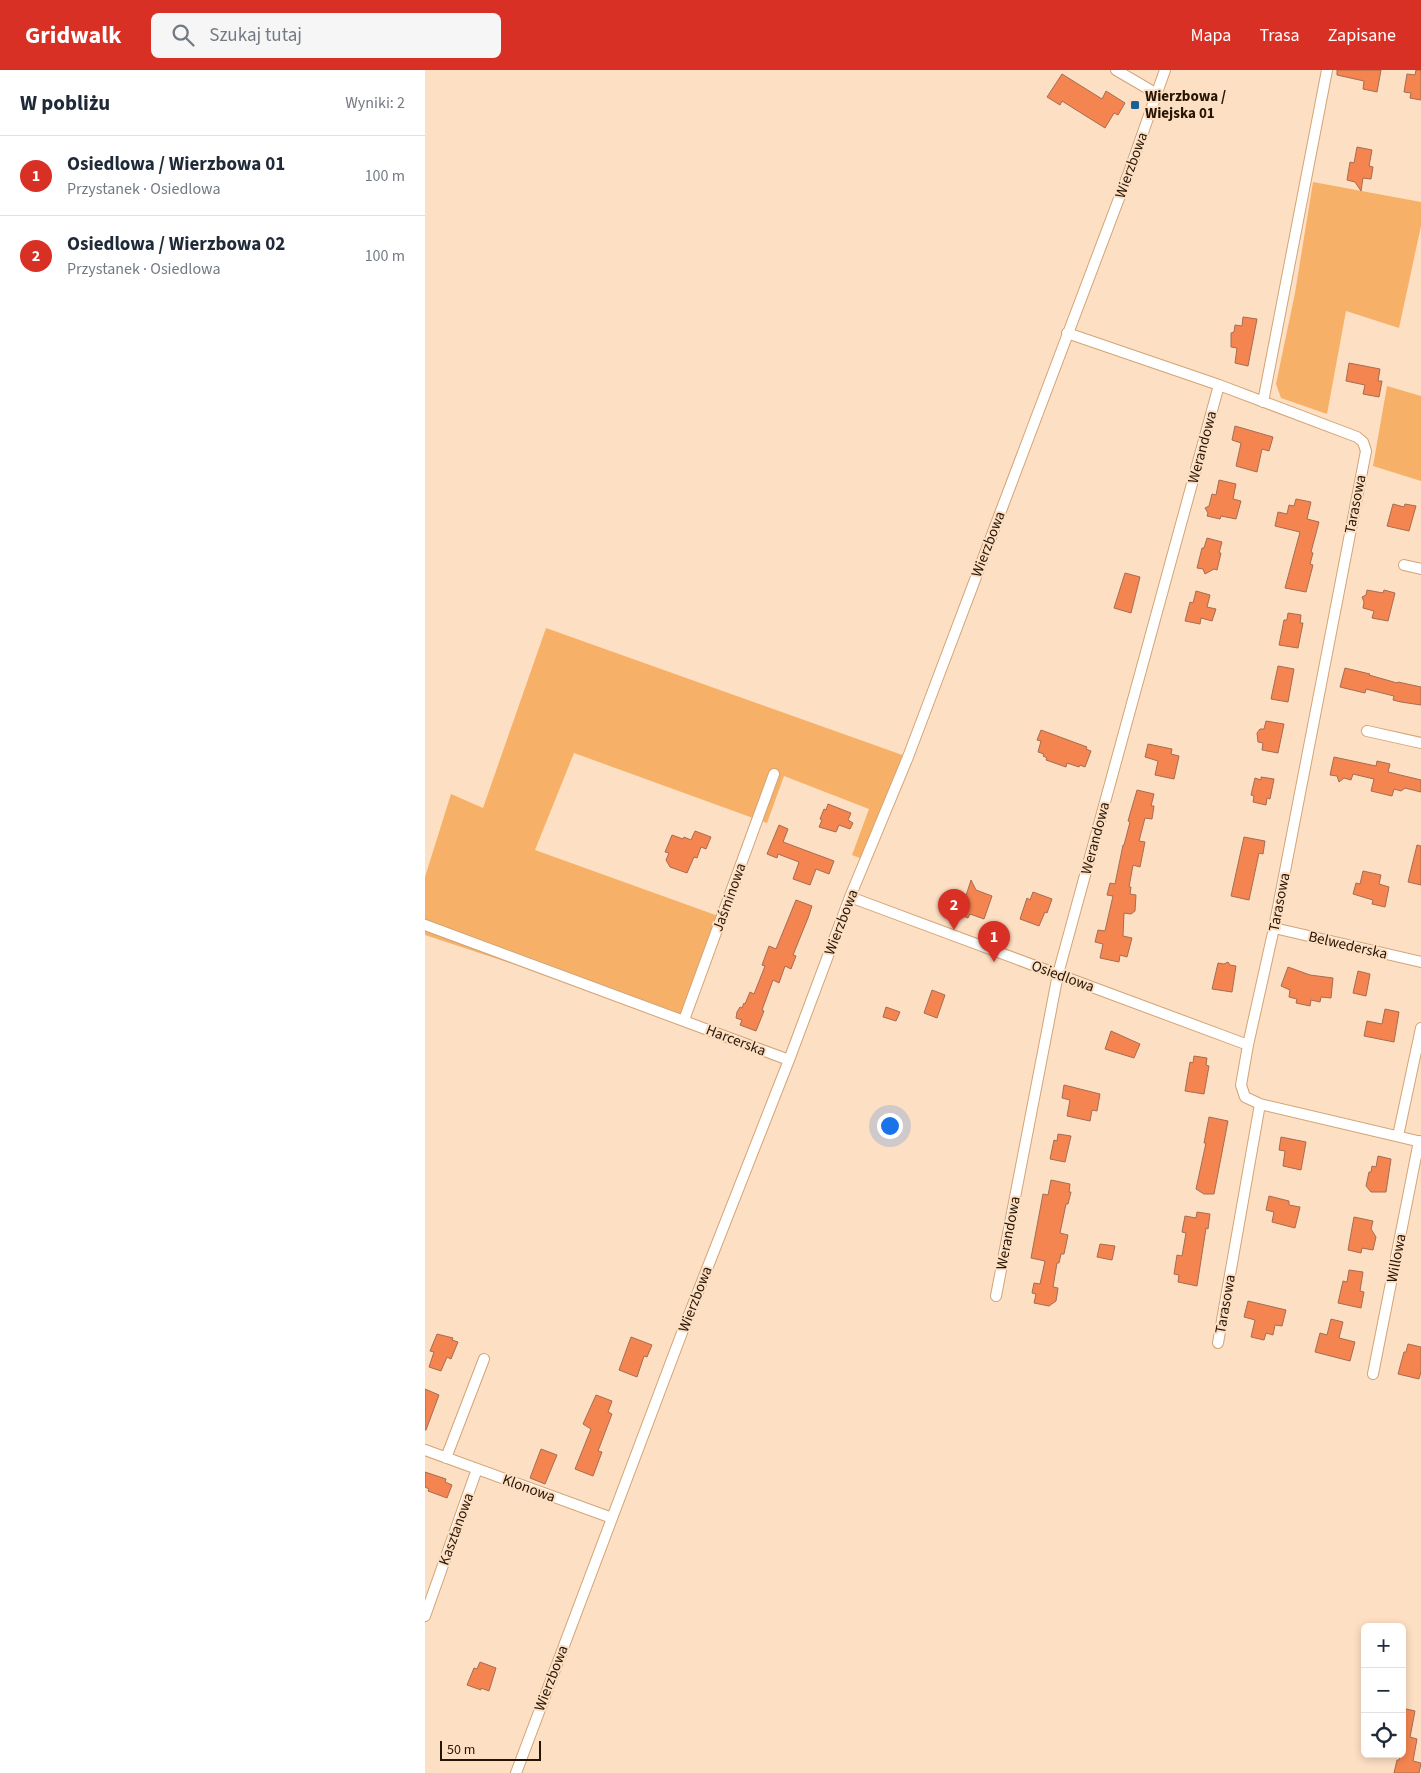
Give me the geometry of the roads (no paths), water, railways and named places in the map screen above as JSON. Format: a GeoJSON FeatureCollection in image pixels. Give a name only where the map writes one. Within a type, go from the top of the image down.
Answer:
{"type":"FeatureCollection","features":[{"type":"Feature","properties":{"kind":"street"},"geometry":{"type":"LineString","coordinates":[[1116,70],[1157,94]]}},
{"type":"Feature","properties":{"kind":"street","name":"Wierzbowa"},"geometry":{"type":"LineString","coordinates":[[516,1773],[611,1518],[789,1060],[849,897],[908,756],[1129,172],[1165,70]]}},
{"type":"Feature","properties":{"kind":"street"},"geometry":{"type":"LineString","coordinates":[[1067,333],[1263,402],[1327,70]]}},
{"type":"Feature","properties":{"kind":"street","name":"Werandowa"},"geometry":{"type":"LineString","coordinates":[[996,1296],[1058,974],[1219,385]]}},
{"type":"Feature","properties":{"kind":"street","name":"Tarasowa"},"geometry":{"type":"LineString","coordinates":[[1218,1343],[1260,1104],[1245,1097],[1241,1085],[1274,928],[1365,451],[1363,442],[1357,437],[1263,402]]}},
{"type":"Feature","properties":{"kind":"street"},"geometry":{"type":"LineString","coordinates":[[1404,565],[1421,569]]}},
{"type":"Feature","properties":{"kind":"street"},"geometry":{"type":"LineString","coordinates":[[1367,731],[1421,743]]}},
{"type":"Feature","properties":{"kind":"street","name":"Jaśminowa"},"geometry":{"type":"LineString","coordinates":[[684,1020],[774,774]]}},
{"type":"Feature","properties":{"kind":"street","name":"Osiedlowa"},"geometry":{"type":"LineString","coordinates":[[849,897],[1248,1045]]}},
{"type":"Feature","properties":{"kind":"street","name":"Harcerska"},"geometry":{"type":"LineString","coordinates":[[425,925],[789,1060]]}},
{"type":"Feature","properties":{"kind":"street","name":"Belwederska"},"geometry":{"type":"LineString","coordinates":[[1274,928],[1421,962]]}},
{"type":"Feature","properties":{"kind":"street"},"geometry":{"type":"LineString","coordinates":[[1398,1136],[1421,1028]]}},
{"type":"Feature","properties":{"kind":"street"},"geometry":{"type":"LineString","coordinates":[[1260,1104],[1420,1142]]}},
{"type":"Feature","properties":{"kind":"street","name":"Willowa"},"geometry":{"type":"LineString","coordinates":[[1373,1374],[1420,1142]]}},
{"type":"Feature","properties":{"kind":"street"},"geometry":{"type":"LineString","coordinates":[[447,1458],[484,1359]]}},
{"type":"Feature","properties":{"kind":"street","name":"Klonowa"},"geometry":{"type":"LineString","coordinates":[[425,1450],[611,1518]]}},
{"type":"Feature","properties":{"kind":"street","name":"Kasztanowa"},"geometry":{"type":"LineString","coordinates":[[425,1616],[477,1469]]}},
{"type":"Feature","properties":{"kind":"place","name":"Wierzbowa / Wiejska 01"},"geometry":{"type":"Point","coordinates":[1135,105]}},
{"type":"Feature","properties":{"kind":"place","name":"Osiedlowa / Wierzbowa 02"},"geometry":{"type":"Point","coordinates":[954,930]}},
{"type":"Feature","properties":{"kind":"place","name":"Osiedlowa / Wierzbowa 01"},"geometry":{"type":"Point","coordinates":[994,962]}}]}
